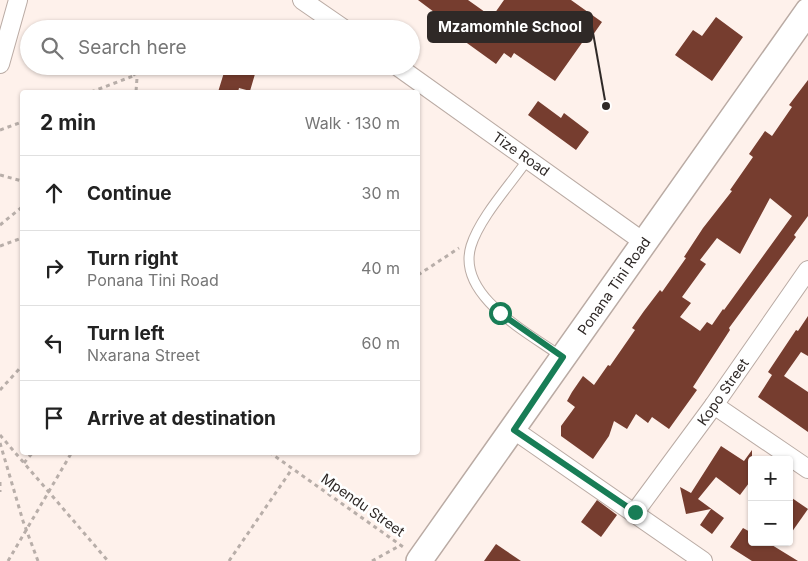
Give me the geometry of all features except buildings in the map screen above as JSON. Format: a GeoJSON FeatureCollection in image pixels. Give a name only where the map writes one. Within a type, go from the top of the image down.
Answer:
{"type":"FeatureCollection","features":[{"type":"Feature","properties":{"kind":"street"},"geometry":{"type":"LineString","coordinates":[[0,64],[4,29],[18,0]]}},
{"type":"Feature","properties":{"kind":"street"},"geometry":{"type":"LineString","coordinates":[[302,0],[324,6],[336,20]]}},
{"type":"Feature","properties":{"kind":"street","name":"Ponana Tini Road"},"geometry":{"type":"LineString","coordinates":[[414,555],[514,430],[563,357],[808,11]]}},
{"type":"Feature","properties":{"kind":"street","name":"Tize Road"},"geometry":{"type":"LineString","coordinates":[[410,75],[645,242]]}},
{"type":"Feature","properties":{"kind":"street","name":"Kopo Street"},"geometry":{"type":"LineString","coordinates":[[635,512],[714,405],[808,270]]}},
{"type":"Feature","properties":{"kind":"street"},"geometry":{"type":"LineString","coordinates":[[714,405],[808,468]]}},
{"type":"Feature","properties":{"kind":"street"},"geometry":{"type":"LineString","coordinates":[[514,430],[635,512],[703,561]]}},
{"type":"Feature","properties":{"kind":"lane"},"geometry":{"type":"LineString","coordinates":[[528,159],[482,224],[471,246],[470,264],[474,282],[485,299],[500,313],[563,357]]}},
{"type":"Feature","properties":{"kind":"path"},"geometry":{"type":"LineString","coordinates":[[97,90],[136,75],[136,90]]}},
{"type":"Feature","properties":{"kind":"path"},"geometry":{"type":"LineString","coordinates":[[0,130],[20,123]]}},
{"type":"Feature","properties":{"kind":"path"},"geometry":{"type":"LineString","coordinates":[[0,175],[20,181]]}},
{"type":"Feature","properties":{"kind":"path"},"geometry":{"type":"LineString","coordinates":[[0,225],[20,209]]}},
{"type":"Feature","properties":{"kind":"path"},"geometry":{"type":"LineString","coordinates":[[420,274],[442,261],[476,236]]}},
{"type":"Feature","properties":{"kind":"path"},"geometry":{"type":"LineString","coordinates":[[0,246],[20,239]]}},
{"type":"Feature","properties":{"kind":"path"},"geometry":{"type":"LineString","coordinates":[[0,390],[20,368]]}},
{"type":"Feature","properties":{"kind":"path"},"geometry":{"type":"LineString","coordinates":[[0,435],[108,561]]}},
{"type":"Feature","properties":{"kind":"path"},"geometry":{"type":"LineString","coordinates":[[0,443],[27,532],[38,561]]}},
{"type":"Feature","properties":{"kind":"path"},"geometry":{"type":"LineString","coordinates":[[24,463],[31,455]]}},
{"type":"Feature","properties":{"kind":"path"},"geometry":{"type":"LineString","coordinates":[[8,561],[27,532],[70,455]]}},
{"type":"Feature","properties":{"kind":"path","name":"Mpendu Street"},"geometry":{"type":"LineString","coordinates":[[273,455],[414,555]]}},
{"type":"Feature","properties":{"kind":"path"},"geometry":{"type":"LineString","coordinates":[[229,561],[292,469]]}},
{"type":"Feature","properties":{"kind":"path"},"geometry":{"type":"LineString","coordinates":[[0,482],[0,492]]}},
{"type":"Feature","properties":{"kind":"path"},"geometry":{"type":"LineString","coordinates":[[372,561],[414,555]]}},
{"type":"Feature","properties":{"kind":"place","name":"Mzamomhle School"},"geometry":{"type":"Point","coordinates":[606,106]}},
{"type":"Feature","properties":{"kind":"route"},"geometry":{"type":"LineString","coordinates":[[500,313],[563,357],[514,430],[635,512]]}}]}
